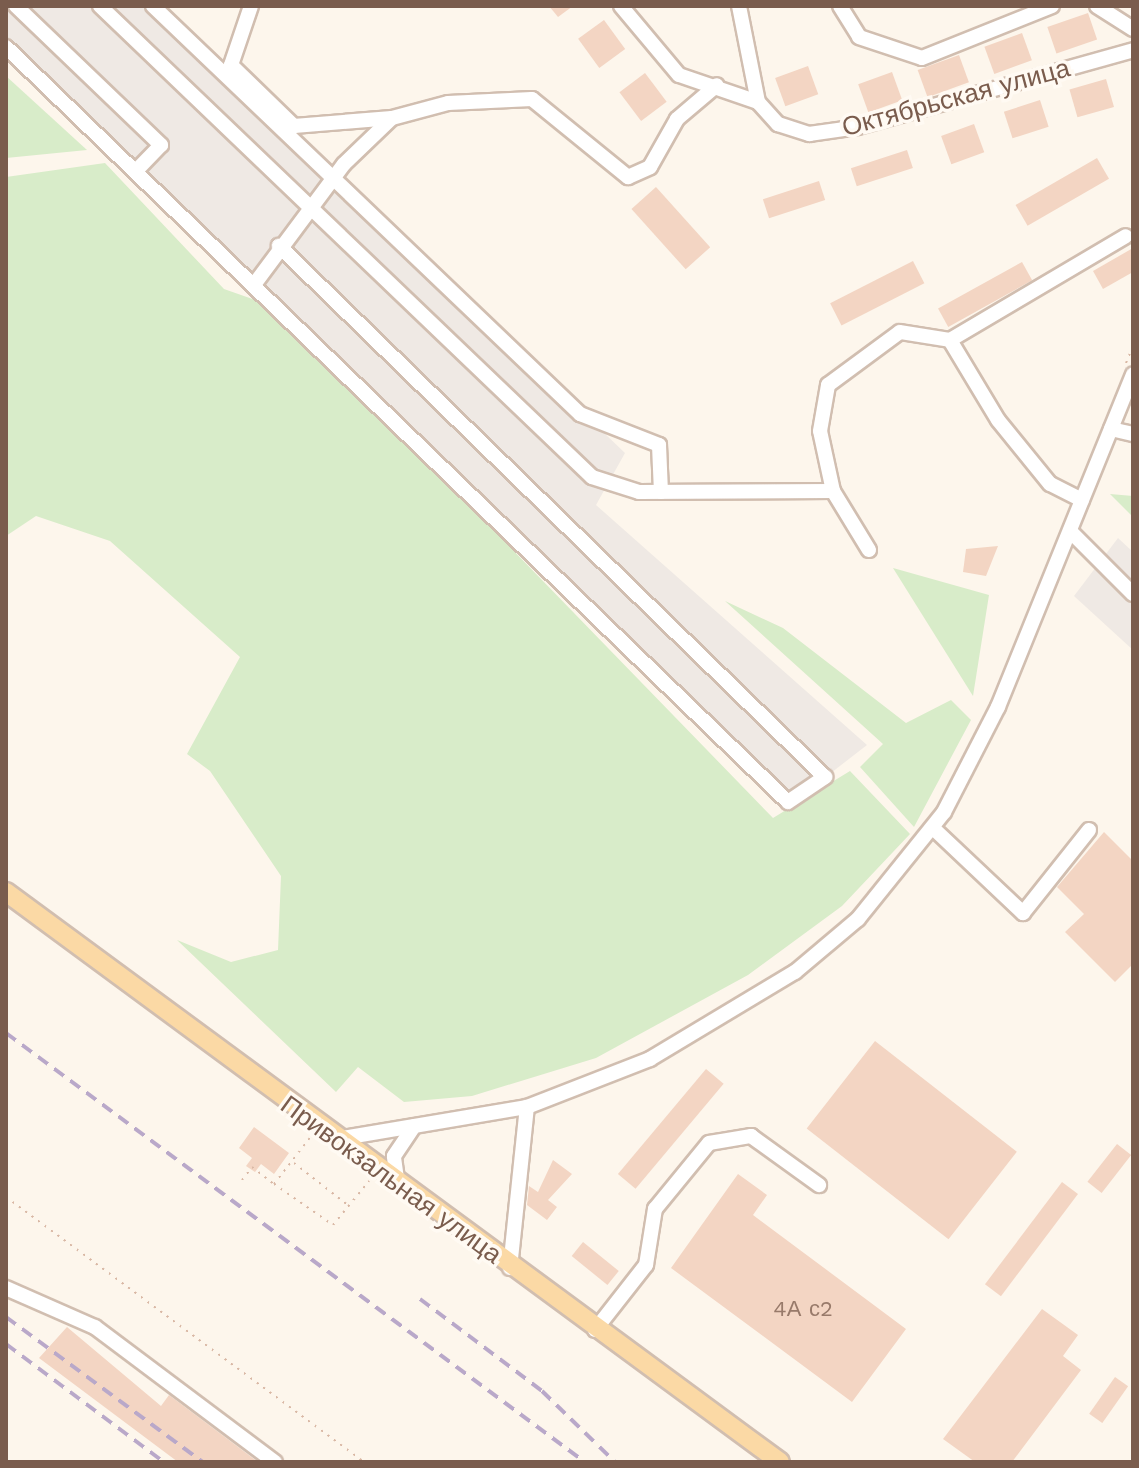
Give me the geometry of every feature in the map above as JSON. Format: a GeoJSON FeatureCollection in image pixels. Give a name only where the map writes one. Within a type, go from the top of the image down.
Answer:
{"type":"FeatureCollection","features":[{"type":"Feature","properties":{"kind":"main road","name":"Привокзальная улица"},"geometry":{"type":"LineString","coordinates":[[6,892],[398,1186],[780,1462]]}},
{"type":"Feature","properties":{"kind":"street"},"geometry":{"type":"LineString","coordinates":[[16,6],[161,145],[137,170]]}},
{"type":"Feature","properties":{"kind":"street"},"geometry":{"type":"LineString","coordinates":[[100,6],[592,477],[661,492],[833,491]]}},
{"type":"Feature","properties":{"kind":"street"},"geometry":{"type":"LineString","coordinates":[[153,6],[580,414],[659,445],[661,492]]}},
{"type":"Feature","properties":{"kind":"street"},"geometry":{"type":"LineString","coordinates":[[251,6],[231,65],[294,126],[392,118],[448,103],[532,99],[628,177],[650,167],[677,119],[717,85]]}},
{"type":"Feature","properties":{"kind":"street"},"geometry":{"type":"LineString","coordinates":[[621,6],[666,65],[758,102]]}},
{"type":"Feature","properties":{"kind":"street"},"geometry":{"type":"LineString","coordinates":[[739,6],[758,102]]}},
{"type":"Feature","properties":{"kind":"street"},"geometry":{"type":"LineString","coordinates":[[840,6],[859,37],[922,58],[1052,6]]}},
{"type":"Feature","properties":{"kind":"street"},"geometry":{"type":"LineString","coordinates":[[1097,6],[1133,29]]}},
{"type":"Feature","properties":{"kind":"street"},"geometry":{"type":"LineString","coordinates":[[6,47],[256,282],[347,379],[788,802],[825,777],[279,246]]}},
{"type":"Feature","properties":{"kind":"street","name":"Октябрьская улица"},"geometry":{"type":"LineString","coordinates":[[758,102],[778,124],[809,134],[858,127],[1133,50]]}},
{"type":"Feature","properties":{"kind":"street"},"geometry":{"type":"LineString","coordinates":[[256,282],[279,246],[392,118]]}},
{"type":"Feature","properties":{"kind":"street"},"geometry":{"type":"LineString","coordinates":[[869,550],[833,491],[820,431],[828,385],[900,332],[950,340],[1126,236]]}},
{"type":"Feature","properties":{"kind":"street"},"geometry":{"type":"LineString","coordinates":[[950,340],[998,420],[1050,484],[1082,500]]}},
{"type":"Feature","properties":{"kind":"street"},"geometry":{"type":"LineString","coordinates":[[336,1139],[527,1107],[650,1059],[795,972],[858,919],[933,828],[998,707],[1111,429],[1128,374]]}},
{"type":"Feature","properties":{"kind":"street"},"geometry":{"type":"LineString","coordinates":[[1111,429],[1133,434]]}},
{"type":"Feature","properties":{"kind":"street"},"geometry":{"type":"LineString","coordinates":[[1070,531],[1133,594]]}},
{"type":"Feature","properties":{"kind":"street"},"geometry":{"type":"LineString","coordinates":[[933,828],[1023,913],[1089,830]]}},
{"type":"Feature","properties":{"kind":"street"},"geometry":{"type":"LineString","coordinates":[[510,1268],[527,1107]]}},
{"type":"Feature","properties":{"kind":"street"},"geometry":{"type":"LineString","coordinates":[[398,1186],[394,1156],[414,1126]]}},
{"type":"Feature","properties":{"kind":"street"},"geometry":{"type":"LineString","coordinates":[[595,1330],[646,1265],[655,1209],[709,1143],[751,1136],[819,1185]]}},
{"type":"Feature","properties":{"kind":"street"},"geometry":{"type":"LineString","coordinates":[[6,1288],[95,1327],[275,1462]]}},
{"type":"Feature","properties":{"kind":"path"},"geometry":{"type":"LineString","coordinates":[[1128,374],[1133,346]]}},
{"type":"Feature","properties":{"kind":"path"},"geometry":{"type":"LineString","coordinates":[[274,1184],[318,1126]]}},
{"type":"Feature","properties":{"kind":"path"},"geometry":{"type":"LineString","coordinates":[[293,1162],[350,1207]]}},
{"type":"Feature","properties":{"kind":"path"},"geometry":{"type":"LineString","coordinates":[[242,1180],[252,1167],[333,1225],[372,1177]]}},
{"type":"Feature","properties":{"kind":"path"},"geometry":{"type":"LineString","coordinates":[[6,1197],[364,1462]]}},
{"type":"Feature","properties":{"kind":"shaded area"},"geometry":{"type":"Polygon","coordinates":[[[6,6],[159,6],[625,453],[596,505],[867,745],[796,800],[6,43],[6,6]]]}},
{"type":"Feature","properties":{"kind":"shaded area"},"geometry":{"type":"Polygon","coordinates":[[[1118,538],[1133,552],[1133,650],[1074,596],[1118,538]]]}},
{"type":"Feature","properties":{"kind":"green space"},"geometry":{"type":"Polygon","coordinates":[[[6,76],[87,150],[6,158],[6,76]]]}},
{"type":"Feature","properties":{"kind":"green space"},"geometry":{"type":"Polygon","coordinates":[[[105,163],[224,289],[264,303],[347,379],[773,818],[850,771],[910,834],[842,906],[748,975],[596,1058],[472,1096],[404,1102],[358,1067],[336,1092],[177,940],[231,962],[278,950],[281,876],[210,771],[187,754],[240,657],[110,541],[36,516],[6,536],[6,177],[105,163]]]}},
{"type":"Feature","properties":{"kind":"green space"},"geometry":{"type":"Polygon","coordinates":[[[1110,494],[1133,496],[1133,517],[1110,494]]]}},
{"type":"Feature","properties":{"kind":"green space"},"geometry":{"type":"Polygon","coordinates":[[[893,568],[989,595],[973,696],[893,568]]]}},
{"type":"Feature","properties":{"kind":"green space"},"geometry":{"type":"Polygon","coordinates":[[[725,601],[783,628],[906,723],[951,700],[971,720],[914,827],[860,767],[883,744],[725,601]]]}},
{"type":"Feature","properties":{"kind":"building"},"geometry":{"type":"Polygon","coordinates":[[[549,6],[573,6],[558,17],[549,6]]]}},
{"type":"Feature","properties":{"kind":"building"},"geometry":{"type":"Polygon","coordinates":[[[1088,13],[1097,39],[1056,53],[1047,27],[1088,13]]]}},
{"type":"Feature","properties":{"kind":"building"},"geometry":{"type":"Polygon","coordinates":[[[604,20],[625,49],[599,68],[578,39],[604,20]]]}},
{"type":"Feature","properties":{"kind":"building"},"geometry":{"type":"Polygon","coordinates":[[[1022,33],[1032,60],[994,74],[984,47],[1022,33]]]}},
{"type":"Feature","properties":{"kind":"building"},"geometry":{"type":"Polygon","coordinates":[[[959,55],[969,82],[928,97],[918,70],[959,55]]]}},
{"type":"Feature","properties":{"kind":"building"},"geometry":{"type":"Polygon","coordinates":[[[808,66],[818,94],[785,106],[775,78],[808,66]]]}},
{"type":"Feature","properties":{"kind":"building"},"geometry":{"type":"Polygon","coordinates":[[[892,72],[902,100],[868,113],[858,84],[892,72]]]}},
{"type":"Feature","properties":{"kind":"building"},"geometry":{"type":"Polygon","coordinates":[[[645,73],[667,102],[641,121],[619,92],[645,73]]]}},
{"type":"Feature","properties":{"kind":"building"},"geometry":{"type":"Polygon","coordinates":[[[1106,79],[1114,107],[1077,117],[1069,89],[1106,79]]]}},
{"type":"Feature","properties":{"kind":"building"},"geometry":{"type":"Polygon","coordinates":[[[1040,100],[1049,127],[1013,138],[1004,112],[1040,100]]]}},
{"type":"Feature","properties":{"kind":"building"},"geometry":{"type":"Polygon","coordinates":[[[974,124],[984,152],[951,164],[941,136],[974,124]]]}},
{"type":"Feature","properties":{"kind":"building"},"geometry":{"type":"Polygon","coordinates":[[[907,150],[913,168],[857,186],[851,168],[907,150]]]}},
{"type":"Feature","properties":{"kind":"building"},"geometry":{"type":"Polygon","coordinates":[[[1097,158],[1109,179],[1028,226],[1016,205],[1097,158]]]}},
{"type":"Feature","properties":{"kind":"building"},"geometry":{"type":"Polygon","coordinates":[[[819,181],[825,200],[769,218],[763,199],[819,181]]]}},
{"type":"Feature","properties":{"kind":"building"},"geometry":{"type":"Polygon","coordinates":[[[656,187],[710,247],[686,269],[631,209],[656,187]]]}},
{"type":"Feature","properties":{"kind":"building"},"geometry":{"type":"Polygon","coordinates":[[[1133,248],[1133,272],[1103,289],[1093,271],[1133,248]]]}},
{"type":"Feature","properties":{"kind":"building"},"geometry":{"type":"Polygon","coordinates":[[[913,261],[924,283],[841,325],[830,303],[913,261]]]}},
{"type":"Feature","properties":{"kind":"building"},"geometry":{"type":"Polygon","coordinates":[[[1022,262],[1032,280],[948,327],[938,309],[1022,262]]]}},
{"type":"Feature","properties":{"kind":"building"},"geometry":{"type":"Polygon","coordinates":[[[998,546],[986,576],[963,572],[966,549],[998,546]]]}},
{"type":"Feature","properties":{"kind":"building"},"geometry":{"type":"Polygon","coordinates":[[[1104,832],[1133,861],[1133,964],[1115,982],[1065,932],[1084,914],[1057,887],[1104,832]]]}},
{"type":"Feature","properties":{"kind":"building"},"geometry":{"type":"Polygon","coordinates":[[[875,1041],[1017,1152],[949,1239],[807,1128],[875,1041]]]}},
{"type":"Feature","properties":{"kind":"building"},"geometry":{"type":"Polygon","coordinates":[[[706,1069],[724,1084],[636,1189],[618,1174],[706,1069]]]}},
{"type":"Feature","properties":{"kind":"building"},"geometry":{"type":"Polygon","coordinates":[[[254,1127],[289,1153],[274,1174],[261,1164],[255,1172],[246,1166],[252,1158],[239,1148],[254,1127]]]}},
{"type":"Feature","properties":{"kind":"building"},"geometry":{"type":"Polygon","coordinates":[[[1117,1144],[1131,1155],[1102,1193],[1087,1182],[1117,1144]]]}},
{"type":"Feature","properties":{"kind":"building"},"geometry":{"type":"Polygon","coordinates":[[[553,1160],[572,1174],[548,1200],[557,1207],[547,1220],[527,1205],[529,1186],[538,1192],[553,1160]]]}},
{"type":"Feature","properties":{"kind":"building"},"geometry":{"type":"Polygon","coordinates":[[[738,1174],[767,1195],[753,1215],[906,1329],[852,1402],[671,1268],[738,1174]]]}},
{"type":"Feature","properties":{"kind":"building"},"geometry":{"type":"Polygon","coordinates":[[[1062,1182],[1078,1194],[1001,1296],[985,1284],[1062,1182]]]}},
{"type":"Feature","properties":{"kind":"building"},"geometry":{"type":"Polygon","coordinates":[[[583,1242],[619,1271],[607,1285],[572,1256],[583,1242]]]}},
{"type":"Feature","properties":{"kind":"building"},"geometry":{"type":"Polygon","coordinates":[[[1042,1309],[1078,1335],[1063,1356],[1081,1370],[1012,1462],[975,1462],[943,1439],[1042,1309]]]}},
{"type":"Feature","properties":{"kind":"building"},"geometry":{"type":"Polygon","coordinates":[[[67,1327],[161,1406],[169,1395],[258,1462],[178,1462],[39,1358],[67,1327]]]}},
{"type":"Feature","properties":{"kind":"building"},"geometry":{"type":"Polygon","coordinates":[[[1115,1377],[1128,1386],[1102,1423],[1089,1414],[1115,1377]]]}},
{"type":"Feature","properties":{"kind":"railway"},"geometry":{"type":"LineString","coordinates":[[6,1033],[585,1462]]}},
{"type":"Feature","properties":{"kind":"railway"},"geometry":{"type":"LineString","coordinates":[[420,1299],[542,1391],[615,1462]]}},
{"type":"Feature","properties":{"kind":"railway"},"geometry":{"type":"LineString","coordinates":[[6,1317],[203,1462]]}},
{"type":"Feature","properties":{"kind":"railway"},"geometry":{"type":"LineString","coordinates":[[6,1344],[164,1462]]}}]}
